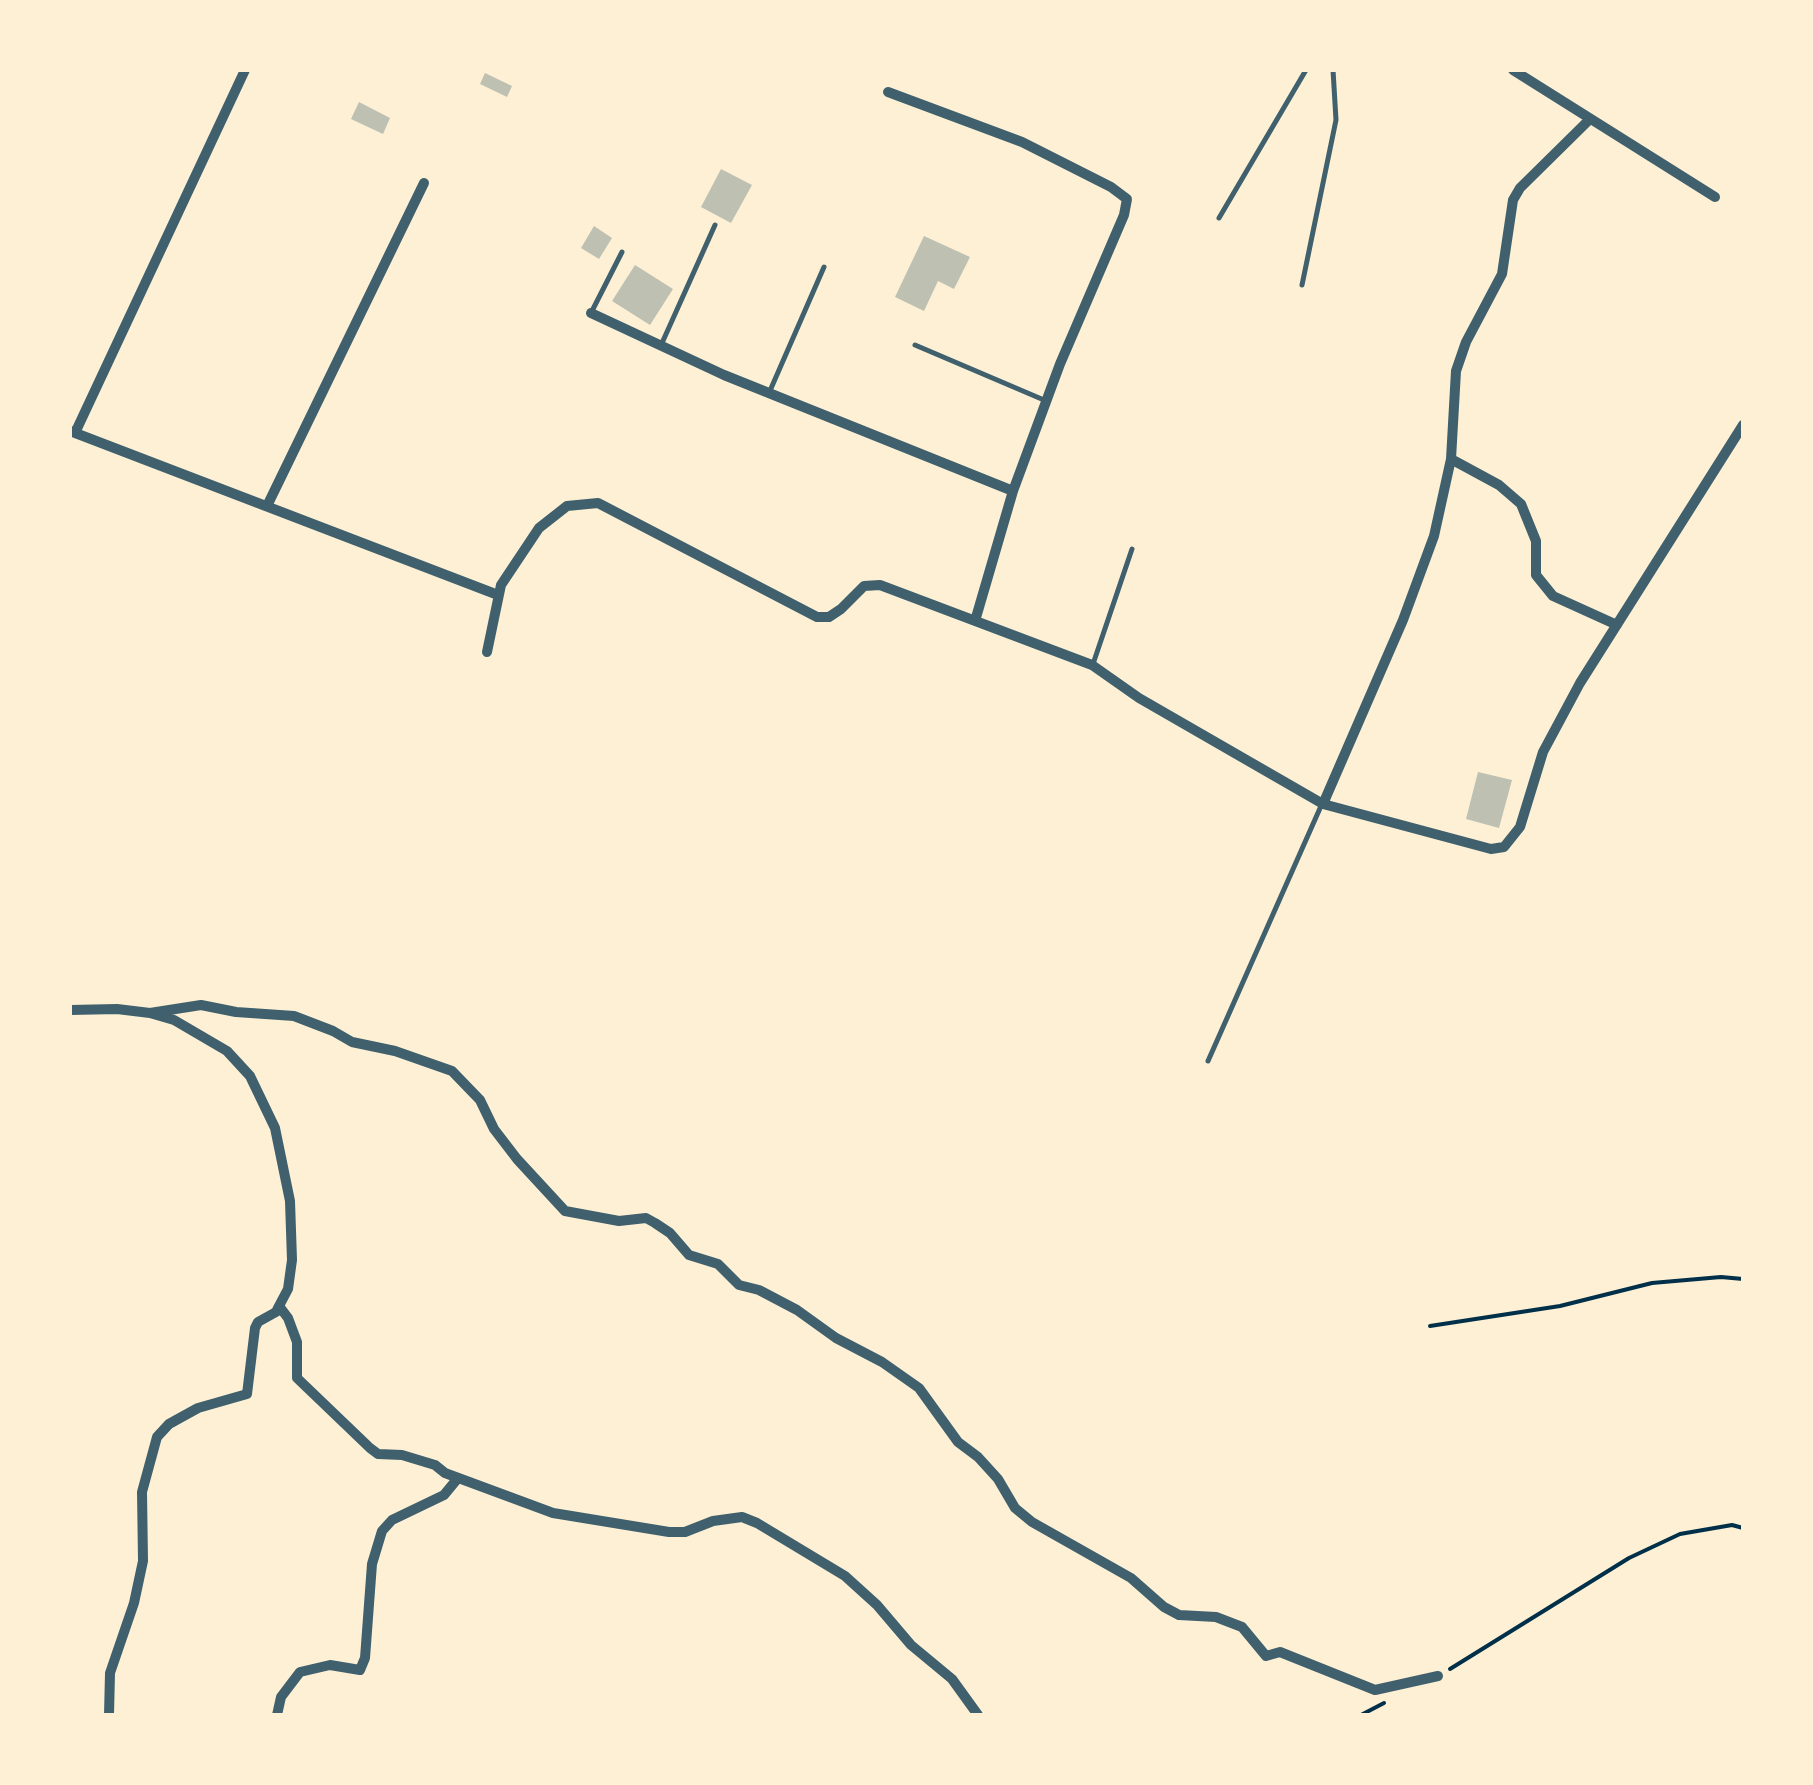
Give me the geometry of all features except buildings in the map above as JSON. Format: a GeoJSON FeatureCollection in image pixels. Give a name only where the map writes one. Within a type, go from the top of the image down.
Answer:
{"type":"FeatureCollection","features":[{"type":"Feature","properties":{"kind":"street"},"geometry":{"type":"LineString","coordinates":[[245,70],[72,432],[498,595]]}},
{"type":"Feature","properties":{"kind":"street"},"geometry":{"type":"LineString","coordinates":[[1513,70],[1716,197]]}},
{"type":"Feature","properties":{"kind":"street"},"geometry":{"type":"LineString","coordinates":[[888,92],[1022,142],[1127,199],[1124,215],[1013,491],[975,621]]}},
{"type":"Feature","properties":{"kind":"street"},"geometry":{"type":"LineString","coordinates":[[1322,804],[1403,620],[1434,536],[1450,460],[1456,371],[1466,342],[1502,274],[1513,200],[1520,188],[1589,120]]}},
{"type":"Feature","properties":{"kind":"street"},"geometry":{"type":"LineString","coordinates":[[267,506],[424,183]]}},
{"type":"Feature","properties":{"kind":"street"},"geometry":{"type":"LineString","coordinates":[[591,314],[769,393],[1013,491]]}},
{"type":"Feature","properties":{"kind":"street"},"geometry":{"type":"LineString","coordinates":[[486,652],[498,595],[507,573],[539,528],[567,506],[589,502],[633,520],[817,617],[828,617],[841,609],[864,586],[880,585],[1092,665],[1139,698],[1322,804],[1466,844],[1504,847],[1520,827],[1544,752],[1580,684],[1743,425]]}},
{"type":"Feature","properties":{"kind":"street"},"geometry":{"type":"LineString","coordinates":[[1450,460],[1499,485],[1521,504],[1536,541],[1536,575],[1553,596],[1618,625]]}},
{"type":"Feature","properties":{"kind":"street"},"geometry":{"type":"LineString","coordinates":[[150,1013],[201,1004],[236,1012],[294,1016],[352,1042],[395,1050],[452,1071],[480,1100],[494,1130],[510,1151],[565,1212],[619,1221],[646,1218],[664,1226],[690,1256],[718,1264],[739,1285],[760,1290],[808,1315],[836,1338],[871,1355],[911,1382],[958,1442],[998,1478],[1015,1508],[1032,1522],[1131,1578],[1164,1607],[1179,1614],[1216,1617],[1242,1627],[1266,1656],[1280,1652],[1375,1690],[1438,1676]]}},
{"type":"Feature","properties":{"kind":"street"},"geometry":{"type":"LineString","coordinates":[[70,1010],[99,1008],[150,1013],[174,1020],[227,1051],[260,1092],[275,1128],[292,1215],[288,1289],[276,1312],[254,1328],[247,1394],[198,1408],[169,1424],[157,1437],[142,1492],[143,1561],[134,1603],[110,1673],[109,1715]]}},
{"type":"Feature","properties":{"kind":"street"},"geometry":{"type":"LineString","coordinates":[[278,1306],[288,1318],[297,1342],[298,1378],[378,1454],[419,1459],[552,1513],[646,1530],[685,1532],[713,1521],[742,1517],[845,1576],[877,1605],[911,1645],[952,1680],[978,1715]]}},
{"type":"Feature","properties":{"kind":"street"},"geometry":{"type":"LineString","coordinates":[[277,1715],[282,1697],[300,1672],[330,1665],[360,1670],[365,1658],[372,1564],[382,1530],[392,1520],[444,1495],[458,1478]]}},
{"type":"Feature","properties":{"kind":"lane"},"geometry":{"type":"LineString","coordinates":[[1220,218],[1306,70]]}},
{"type":"Feature","properties":{"kind":"lane"},"geometry":{"type":"LineString","coordinates":[[1302,285],[1336,120],[1333,70]]}},
{"type":"Feature","properties":{"kind":"lane"},"geometry":{"type":"LineString","coordinates":[[661,346],[715,225]]}},
{"type":"Feature","properties":{"kind":"lane"},"geometry":{"type":"LineString","coordinates":[[591,314],[622,252]]}},
{"type":"Feature","properties":{"kind":"lane"},"geometry":{"type":"LineString","coordinates":[[769,393],[824,267]]}},
{"type":"Feature","properties":{"kind":"lane"},"geometry":{"type":"LineString","coordinates":[[915,345],[1046,401]]}},
{"type":"Feature","properties":{"kind":"lane"},"geometry":{"type":"LineString","coordinates":[[1092,665],[1132,549]]}},
{"type":"Feature","properties":{"kind":"lane"},"geometry":{"type":"LineString","coordinates":[[1208,1061],[1322,804]]}},
{"type":"Feature","properties":{"kind":"path"},"geometry":{"type":"LineString","coordinates":[[1430,1326],[1560,1306],[1652,1283],[1743,1279]]}},
{"type":"Feature","properties":{"kind":"path"},"geometry":{"type":"LineString","coordinates":[[1438,1676],[1629,1558],[1680,1534],[1732,1525],[1743,1528]]}},
{"type":"Feature","properties":{"kind":"path"},"geometry":{"type":"LineString","coordinates":[[1361,1715],[1392,1699]]}}]}
